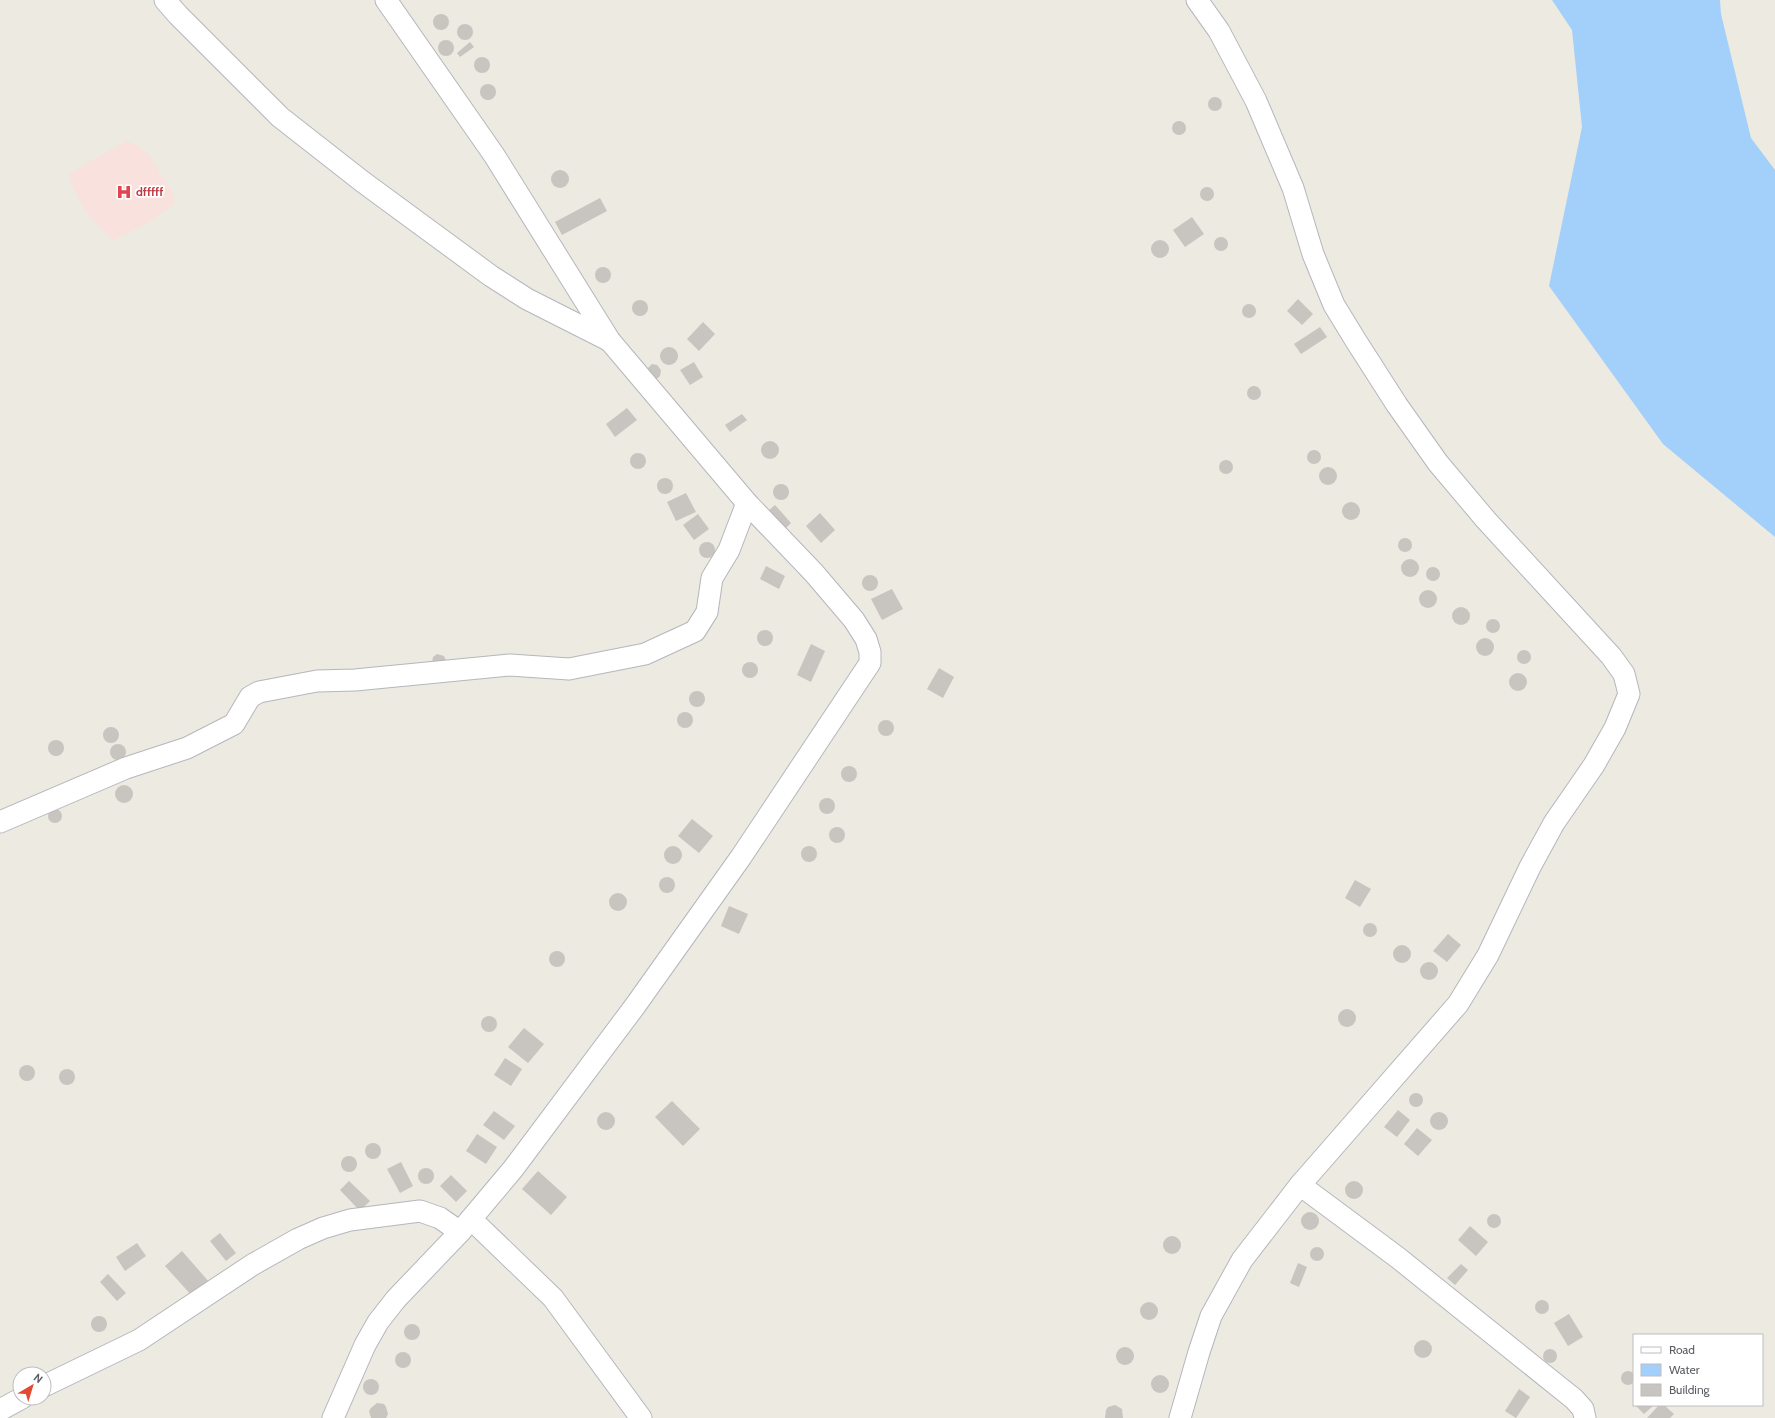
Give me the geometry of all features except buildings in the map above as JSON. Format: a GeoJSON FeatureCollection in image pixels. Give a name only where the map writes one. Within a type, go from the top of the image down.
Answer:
{"type":"FeatureCollection","features":[{"type":"Feature","properties":{"kind":"street"},"geometry":{"type":"LineString","coordinates":[[165,0],[178,16],[280,117],[363,182],[491,276],[521,296],[610,341]]}},
{"type":"Feature","properties":{"kind":"street"},"geometry":{"type":"LineString","coordinates":[[333,1418],[365,1344],[378,1322],[396,1299],[466,1226],[513,1168],[639,999],[740,857],[870,663],[870,652],[866,639],[854,620],[814,573],[747,503],[610,341],[494,155],[386,0]]}},
{"type":"Feature","properties":{"kind":"street"},"geometry":{"type":"LineString","coordinates":[[1180,1418],[1211,1316],[1242,1260],[1300,1185],[1458,1004],[1488,955],[1530,867],[1554,823],[1594,765],[1615,728],[1630,694],[1624,674],[1611,656],[1486,520],[1438,463],[1397,405],[1356,341],[1334,305],[1312,254],[1293,188],[1256,101],[1219,32],[1197,0]]}},
{"type":"Feature","properties":{"kind":"street"},"geometry":{"type":"LineString","coordinates":[[0,822],[119,771],[194,744],[234,724],[250,697],[259,692],[317,681],[355,680],[510,665],[569,668],[645,654],[695,631],[707,612],[712,578],[729,550],[747,503]]}},
{"type":"Feature","properties":{"kind":"street"},"geometry":{"type":"LineString","coordinates":[[1300,1185],[1397,1257],[1574,1399],[1583,1409],[1585,1418]]}},
{"type":"Feature","properties":{"kind":"street"},"geometry":{"type":"LineString","coordinates":[[52,1382],[139,1340],[252,1265],[298,1239],[323,1228],[350,1220],[420,1211],[466,1226],[553,1298],[641,1418]]}},
{"type":"Feature","properties":{"kind":"street"},"geometry":{"type":"LineString","coordinates":[[0,1410],[12,1403]]}},
{"type":"Feature","properties":{"kind":"shaded area","name":"dfffff"},"geometry":{"type":"Polygon","coordinates":[[[126,141],[137,145],[148,154],[174,195],[173,205],[146,224],[113,240],[87,214],[74,190],[69,174],[126,141]]]}},
{"type":"Feature","properties":{"kind":"water"},"geometry":{"type":"Polygon","coordinates":[[[1552,0],[1720,0],[1721,14],[1751,138],[1775,170],[1775,537],[1663,444],[1549,286],[1582,127],[1572,30],[1552,0]]]}},
{"type":"Feature","properties":{"kind":"place","name":"dfffff"},"geometry":{"type":"Point","coordinates":[124,192]}}]}
